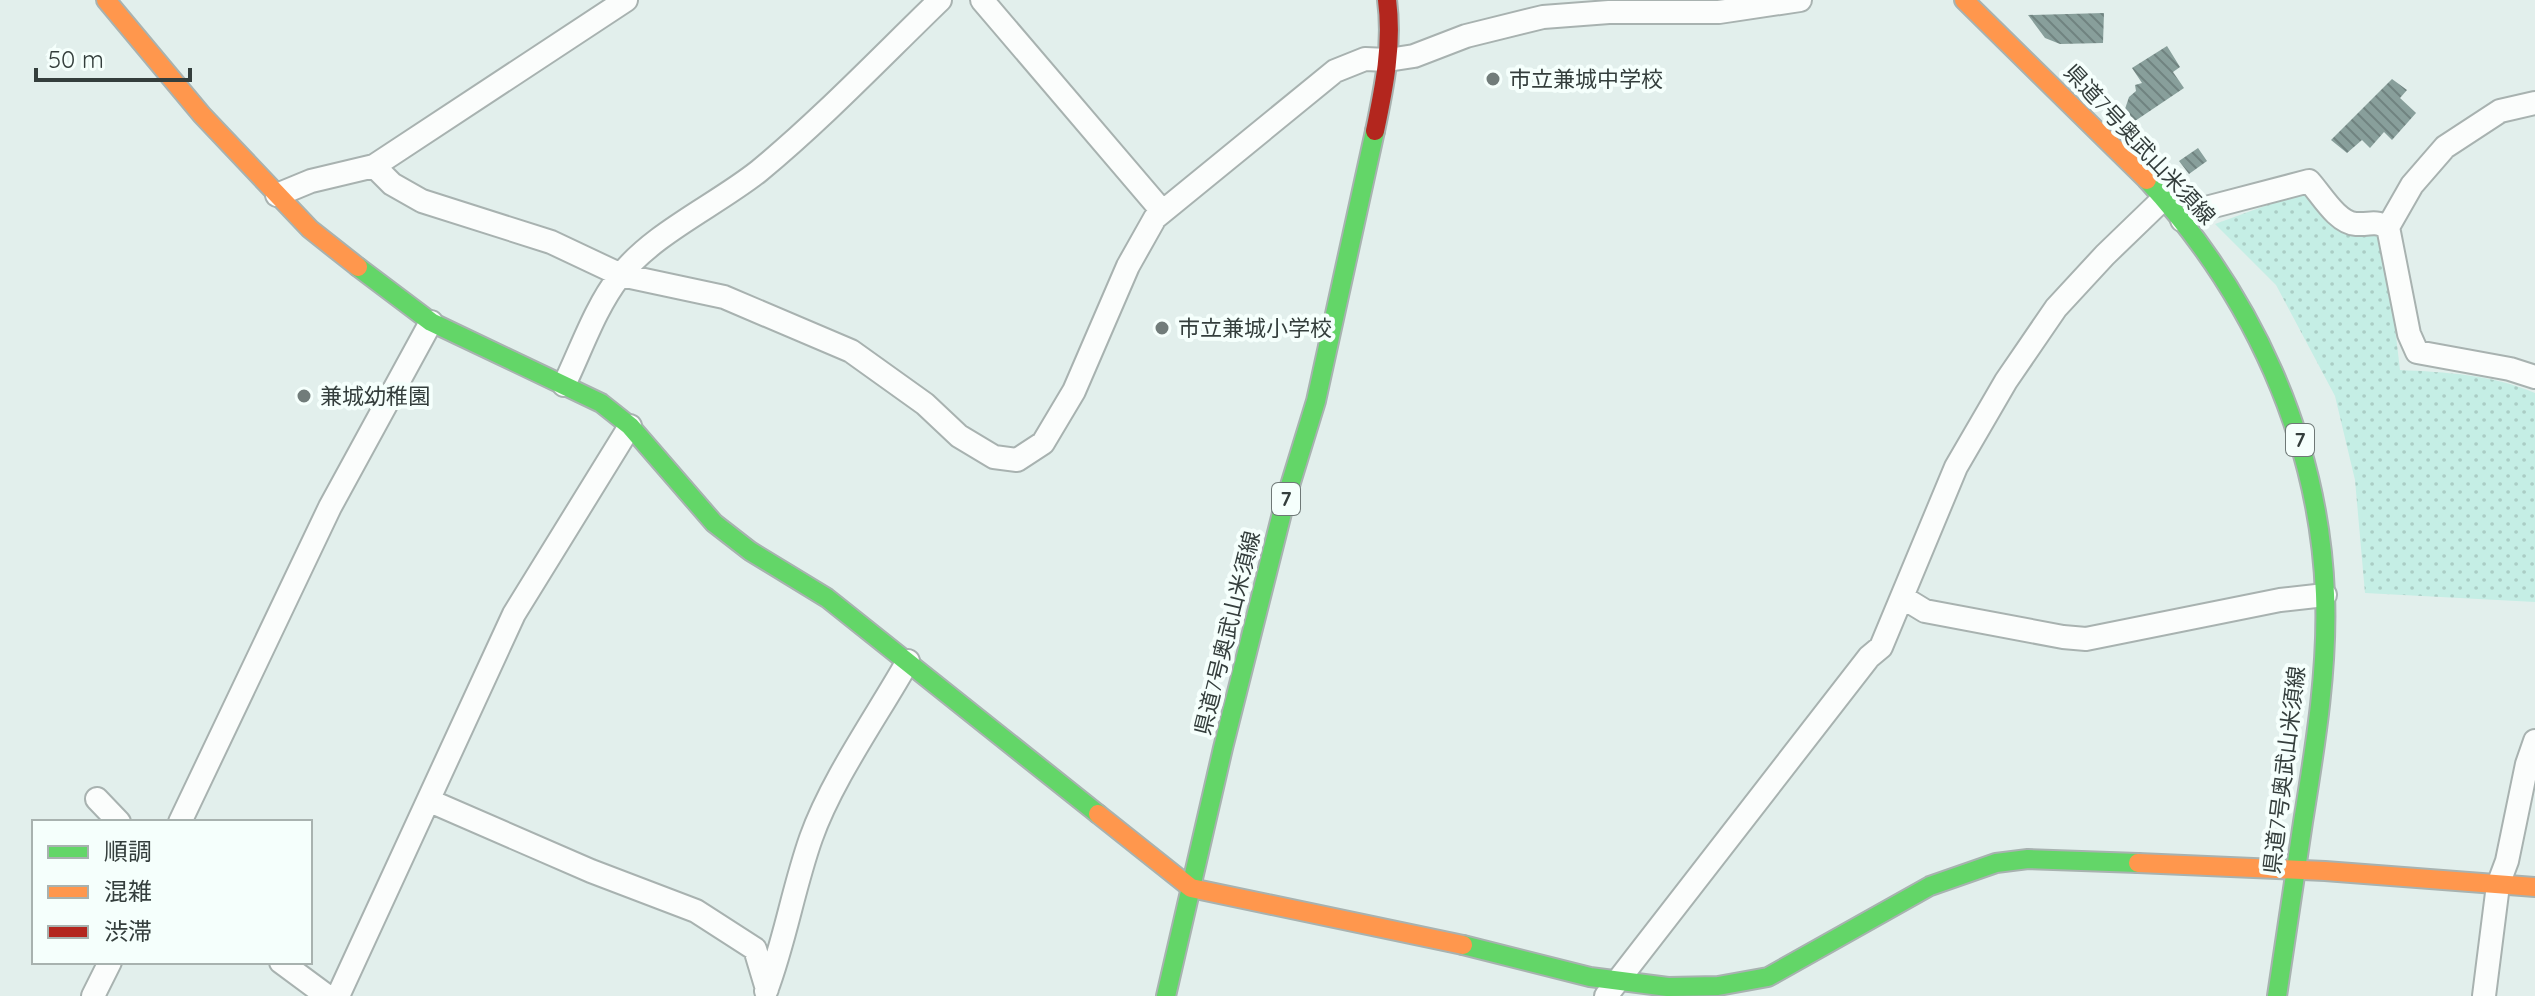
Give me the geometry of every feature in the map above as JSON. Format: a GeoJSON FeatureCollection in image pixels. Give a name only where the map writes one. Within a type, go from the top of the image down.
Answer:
{"type":"FeatureCollection","features":[{"type":"Feature","properties":{"kind":"street"},"geometry":{"type":"LineString","coordinates":[[106,0],[202,115],[310,229],[431,322],[601,403],[630,426],[714,523],[750,551],[827,598],[1191,888],[1492,951],[1590,977],[1612,989],[1718,986],[1768,977],[1930,886],[1996,863],[2044,859],[2325,871],[2535,887]]}},
{"type":"Feature","properties":{"kind":"street"},"geometry":{"type":"LineString","coordinates":[[277,195],[311,181],[374,166],[626,0]]}},
{"type":"Feature","properties":{"kind":"street"},"geometry":{"type":"LineString","coordinates":[[564,385],[607,294],[621,275],[644,252],[756,173],[821,116],[940,0]]}},
{"type":"Feature","properties":{"kind":"street"},"geometry":{"type":"LineString","coordinates":[[982,0],[1162,211]]}},
{"type":"Feature","properties":{"kind":"street","name":"県道7号奥武山米須線"},"geometry":{"type":"LineString","coordinates":[[1166,996],[1241,674],[1284,505],[1316,401],[1342,291],[1385,85],[1390,24],[1387,0]]}},
{"type":"Feature","properties":{"kind":"street"},"geometry":{"type":"LineString","coordinates":[[374,166],[392,184],[422,201],[551,242],[621,275],[724,297],[851,351],[925,404],[959,436],[994,457],[1017,460],[1043,443],[1074,391],[1128,266],[1155,218],[1335,71],[1365,59],[1388,60],[1414,56],[1466,36],[1543,17],[1609,12],[1719,12],[1800,0]]}},
{"type":"Feature","properties":{"kind":"street","name":"県道7号奥武山米須線"},"geometry":{"type":"LineString","coordinates":[[1976,3],[2103,134],[2202,246],[2256,331],[2301,441],[2321,541],[2325,595],[2321,707],[2277,996]]}},
{"type":"Feature","properties":{"kind":"street"},"geometry":{"type":"LineString","coordinates":[[2535,103],[2500,111],[2445,147],[2412,185],[2388,227],[2409,334],[2417,352],[2510,369],[2535,377]]}},
{"type":"Feature","properties":{"kind":"street"},"geometry":{"type":"LineString","coordinates":[[2182,220],[2206,208],[2309,181],[2344,221],[2356,224],[2375,221],[2388,227]]}},
{"type":"Feature","properties":{"kind":"street"},"geometry":{"type":"LineString","coordinates":[[1612,989],[1869,657],[1881,647],[1956,467],[2006,381],[2056,308],[2163,199]]}},
{"type":"Feature","properties":{"kind":"street"},"geometry":{"type":"LineString","coordinates":[[181,820],[330,507],[431,322]]}},
{"type":"Feature","properties":{"kind":"street"},"geometry":{"type":"LineString","coordinates":[[338,996],[514,614],[630,426]]}},
{"type":"Feature","properties":{"kind":"street"},"geometry":{"type":"LineString","coordinates":[[1902,597],[1925,611],[2086,639],[2280,600],[2325,595]]}},
{"type":"Feature","properties":{"kind":"street"},"geometry":{"type":"LineString","coordinates":[[772,994],[811,839],[825,805],[908,661]]}},
{"type":"Feature","properties":{"kind":"street"},"geometry":{"type":"LineString","coordinates":[[2484,996],[2498,885],[2507,861],[2535,741]]}},
{"type":"Feature","properties":{"kind":"street"},"geometry":{"type":"LineString","coordinates":[[97,799],[117,820]]}},
{"type":"Feature","properties":{"kind":"street"},"geometry":{"type":"LineString","coordinates":[[430,801],[591,871],[696,911],[755,949],[772,994]]}},
{"type":"Feature","properties":{"kind":"street"},"geometry":{"type":"LineString","coordinates":[[93,996],[109,964]]}},
{"type":"Feature","properties":{"kind":"street"},"geometry":{"type":"LineString","coordinates":[[284,964],[327,996]]}},
{"type":"Feature","properties":{"kind":"green space"},"geometry":{"type":"Polygon","coordinates":[[[2309,190],[2335,220],[2356,235],[2384,233],[2400,370],[2486,378],[2535,393],[2535,602],[2365,593],[2355,480],[2335,396],[2276,285],[2215,224],[2309,190]]]}},
{"type":"Feature","properties":{"kind":"building"},"geometry":{"type":"Polygon","coordinates":[[[2104,13],[2103,43],[2060,44],[2045,38],[2028,15],[2104,13]]]}},
{"type":"Feature","properties":{"kind":"building"},"geometry":{"type":"Polygon","coordinates":[[[2167,46],[2180,67],[2173,72],[2184,88],[2135,121],[2125,109],[2129,97],[2136,91],[2135,85],[2142,83],[2132,68],[2167,46]]]}},
{"type":"Feature","properties":{"kind":"building"},"geometry":{"type":"Polygon","coordinates":[[[2392,79],[2407,90],[2400,98],[2416,113],[2392,140],[2384,132],[2370,148],[2362,140],[2347,153],[2331,140],[2392,79]]]}},
{"type":"Feature","properties":{"kind":"building"},"geometry":{"type":"Polygon","coordinates":[[[2198,148],[2207,161],[2189,174],[2179,161],[2198,148]]]}},
{"type":"Feature","properties":{"kind":"traffic: fast"},"geometry":{"type":"LineString","coordinates":[[1166,996],[1223,748],[1284,505],[1316,401],[1375,131]]}},
{"type":"Feature","properties":{"kind":"traffic: fast"},"geometry":{"type":"LineString","coordinates":[[2147,180],[2185,224],[2248,320],[2294,425],[2320,536],[2325,594],[2323,680],[2277,996]]}},
{"type":"Feature","properties":{"kind":"traffic: fast"},"geometry":{"type":"LineString","coordinates":[[358,267],[431,322],[601,403],[630,426],[714,523],[750,551],[827,598],[1098,814]]}},
{"type":"Feature","properties":{"kind":"traffic: fast"},"geometry":{"type":"LineString","coordinates":[[1463,945],[1590,977],[1668,987],[1718,986],[1768,977],[1930,886],[1996,863],[2028,859],[2138,863]]}},
{"type":"Feature","properties":{"kind":"traffic: slow"},"geometry":{"type":"LineString","coordinates":[[106,0],[202,115],[310,229],[358,267]]}},
{"type":"Feature","properties":{"kind":"traffic: slow"},"geometry":{"type":"LineString","coordinates":[[1964,0],[2147,180]]}},
{"type":"Feature","properties":{"kind":"traffic: slow"},"geometry":{"type":"LineString","coordinates":[[1098,814],[1191,888],[1463,945]]}},
{"type":"Feature","properties":{"kind":"traffic: slow"},"geometry":{"type":"LineString","coordinates":[[2138,863],[2325,871],[2535,887]]}},
{"type":"Feature","properties":{"kind":"traffic: jam"},"geometry":{"type":"LineString","coordinates":[[1375,131],[1388,49],[1387,0]]}},
{"type":"Feature","properties":{"kind":"place","name":"市立兼城中学校"},"geometry":{"type":"Point","coordinates":[1493,79]}},
{"type":"Feature","properties":{"kind":"place","name":"市立兼城小学校"},"geometry":{"type":"Point","coordinates":[1162,328]}},
{"type":"Feature","properties":{"kind":"place","name":"兼城幼稚園"},"geometry":{"type":"Point","coordinates":[304,396]}}]}
